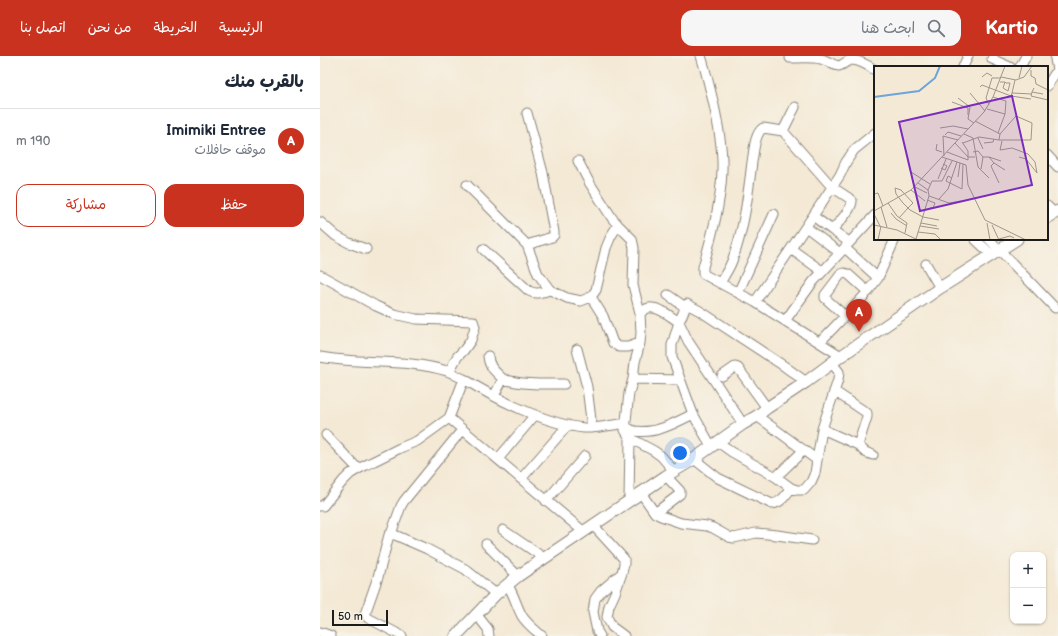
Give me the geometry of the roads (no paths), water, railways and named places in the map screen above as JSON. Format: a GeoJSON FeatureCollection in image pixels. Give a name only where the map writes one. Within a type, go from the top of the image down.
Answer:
{"type":"FeatureCollection","features":[{"type":"Feature","properties":{"kind":"street"},"geometry":{"type":"LineString","coordinates":[[701,56],[706,69],[717,118],[721,146],[722,169],[720,198],[703,273],[755,302],[841,356]]}},
{"type":"Feature","properties":{"kind":"street"},"geometry":{"type":"LineString","coordinates":[[963,66],[968,56]]}},
{"type":"Feature","properties":{"kind":"street"},"geometry":{"type":"LineString","coordinates":[[1021,66],[1026,56]]}},
{"type":"Feature","properties":{"kind":"street"},"geometry":{"type":"LineString","coordinates":[[991,57],[1008,66]]}},
{"type":"Feature","properties":{"kind":"street"},"geometry":{"type":"LineString","coordinates":[[790,58],[822,59],[839,66],[846,62],[853,61],[867,64],[874,69]]}},
{"type":"Feature","properties":{"kind":"street"},"geometry":{"type":"LineString","coordinates":[[1048,84],[1057,71],[1055,59]]}},
{"type":"Feature","properties":{"kind":"street"},"geometry":{"type":"LineString","coordinates":[[784,131],[795,107]]}},
{"type":"Feature","properties":{"kind":"street"},"geometry":{"type":"LineString","coordinates":[[527,113],[543,173],[554,232],[552,237],[527,245]]}},
{"type":"Feature","properties":{"kind":"street"},"geometry":{"type":"LineString","coordinates":[[720,283],[732,262],[739,241],[754,152],[757,138],[760,130],[763,128],[784,131],[832,187],[850,199],[852,202],[851,207],[832,230]]}},
{"type":"Feature","properties":{"kind":"street"},"geometry":{"type":"LineString","coordinates":[[755,302],[814,216],[854,150],[874,134]]}},
{"type":"Feature","properties":{"kind":"street"},"geometry":{"type":"LineString","coordinates":[[1048,156],[1058,167]]}},
{"type":"Feature","properties":{"kind":"street"},"geometry":{"type":"LineString","coordinates":[[578,161],[589,182],[612,218],[632,239],[634,248],[634,285],[640,313],[641,333],[629,393],[625,430],[630,438],[654,450],[661,456],[680,490],[680,494],[655,513]]}},
{"type":"Feature","properties":{"kind":"street"},"geometry":{"type":"LineString","coordinates":[[467,185],[527,245],[538,274],[550,290],[567,298],[582,301],[591,297],[596,290],[611,236],[618,225]]}},
{"type":"Feature","properties":{"kind":"street"},"geometry":{"type":"LineString","coordinates":[[738,293],[774,214]]}},
{"type":"Feature","properties":{"kind":"street"},"geometry":{"type":"LineString","coordinates":[[814,216],[832,230],[845,247],[878,278]]}},
{"type":"Feature","properties":{"kind":"street"},"geometry":{"type":"LineString","coordinates":[[785,321],[822,271],[874,216]]}},
{"type":"Feature","properties":{"kind":"street"},"geometry":{"type":"LineString","coordinates":[[320,222],[336,236],[349,244],[366,248]]}},
{"type":"Feature","properties":{"kind":"street"},"geometry":{"type":"LineString","coordinates":[[806,227],[845,247]]}},
{"type":"Feature","properties":{"kind":"street"},"geometry":{"type":"LineString","coordinates":[[820,342],[868,292],[878,278],[895,240]]}},
{"type":"Feature","properties":{"kind":"street"},"geometry":{"type":"LineString","coordinates":[[976,240],[996,253],[1055,308]]}},
{"type":"Feature","properties":{"kind":"street"},"geometry":{"type":"LineString","coordinates":[[990,240],[996,253]]}},
{"type":"Feature","properties":{"kind":"street"},"geometry":{"type":"LineString","coordinates":[[456,636],[506,584],[694,459],[940,288],[1016,240]]}},
{"type":"Feature","properties":{"kind":"street"},"geometry":{"type":"LineString","coordinates":[[791,248],[822,271]]}},
{"type":"Feature","properties":{"kind":"street"},"geometry":{"type":"LineString","coordinates":[[482,249],[529,291],[537,294],[550,290]]}},
{"type":"Feature","properties":{"kind":"street"},"geometry":{"type":"LineString","coordinates":[[926,264],[940,288]]}},
{"type":"Feature","properties":{"kind":"street"},"geometry":{"type":"LineString","coordinates":[[845,316],[825,298],[841,274],[848,274],[868,292]]}},
{"type":"Feature","properties":{"kind":"street"},"geometry":{"type":"LineString","coordinates":[[320,275],[376,306],[394,314],[416,319],[473,321],[475,327],[471,340],[457,357],[448,372]]}},
{"type":"Feature","properties":{"kind":"street"},"geometry":{"type":"LineString","coordinates":[[668,295],[685,307]]}},
{"type":"Feature","properties":{"kind":"street"},"geometry":{"type":"LineString","coordinates":[[591,297],[603,316],[613,343],[619,347],[628,347],[640,343]]}},
{"type":"Feature","properties":{"kind":"street"},"geometry":{"type":"LineString","coordinates":[[806,382],[700,311],[687,304],[685,307],[672,345],[672,357],[693,414],[714,444],[732,452],[776,477],[791,488],[797,490],[804,490],[811,482],[815,473],[822,429],[838,380],[839,372],[832,363]]}},
{"type":"Feature","properties":{"kind":"street"},"geometry":{"type":"LineString","coordinates":[[640,313],[647,308],[653,307],[679,322],[688,341],[743,424]]}},
{"type":"Feature","properties":{"kind":"street"},"geometry":{"type":"LineString","coordinates":[[577,349],[587,387],[592,428]]}},
{"type":"Feature","properties":{"kind":"street"},"geometry":{"type":"LineString","coordinates":[[488,356],[490,367],[503,379],[537,384],[564,384]]}},
{"type":"Feature","properties":{"kind":"street"},"geometry":{"type":"LineString","coordinates":[[320,357],[429,367],[448,372],[464,379],[480,390],[535,415],[568,425],[585,428],[625,425],[633,430],[657,430],[674,424],[693,414]]}},
{"type":"Feature","properties":{"kind":"street"},"geometry":{"type":"LineString","coordinates":[[722,376],[735,367],[738,368],[767,408]]}},
{"type":"Feature","properties":{"kind":"street"},"geometry":{"type":"LineString","coordinates":[[320,506],[323,506],[343,481],[358,469],[417,441],[449,418],[464,379]]}},
{"type":"Feature","properties":{"kind":"street"},"geometry":{"type":"LineString","coordinates":[[494,396],[503,379]]}},
{"type":"Feature","properties":{"kind":"street"},"geometry":{"type":"LineString","coordinates":[[633,379],[680,380]]}},
{"type":"Feature","properties":{"kind":"street"},"geometry":{"type":"LineString","coordinates":[[834,391],[867,413],[858,445]]}},
{"type":"Feature","properties":{"kind":"street"},"geometry":{"type":"LineString","coordinates":[[498,458],[535,415]]}},
{"type":"Feature","properties":{"kind":"street"},"geometry":{"type":"LineString","coordinates":[[757,416],[817,460]]}},
{"type":"Feature","properties":{"kind":"street"},"geometry":{"type":"LineString","coordinates":[[449,418],[584,532]]}},
{"type":"Feature","properties":{"kind":"street"},"geometry":{"type":"LineString","coordinates":[[521,479],[568,425]]}},
{"type":"Feature","properties":{"kind":"street"},"geometry":{"type":"LineString","coordinates":[[822,429],[858,445],[865,452],[873,455]]}},
{"type":"Feature","properties":{"kind":"street"},"geometry":{"type":"LineString","coordinates":[[402,636],[368,618],[365,614],[378,577],[388,536],[392,534],[404,500],[462,430]]}},
{"type":"Feature","properties":{"kind":"street"},"geometry":{"type":"LineString","coordinates":[[326,435],[358,469]]}},
{"type":"Feature","properties":{"kind":"street"},"geometry":{"type":"LineString","coordinates":[[629,501],[630,438]]}},
{"type":"Feature","properties":{"kind":"street"},"geometry":{"type":"LineString","coordinates":[[776,477],[804,450]]}},
{"type":"Feature","properties":{"kind":"street"},"geometry":{"type":"LineString","coordinates":[[546,500],[584,456]]}},
{"type":"Feature","properties":{"kind":"street"},"geometry":{"type":"LineString","coordinates":[[694,459],[718,478],[772,504],[776,504],[784,498],[791,488]]}},
{"type":"Feature","properties":{"kind":"street"},"geometry":{"type":"LineString","coordinates":[[641,493],[655,513],[660,516],[681,523],[707,526],[730,537],[734,538],[756,533],[812,540]]}},
{"type":"Feature","properties":{"kind":"street"},"geometry":{"type":"LineString","coordinates":[[593,525],[624,559],[622,573],[609,606],[607,618],[612,627],[624,636]]}},
{"type":"Feature","properties":{"kind":"street"},"geometry":{"type":"LineString","coordinates":[[503,530],[544,558]]}},
{"type":"Feature","properties":{"kind":"street"},"geometry":{"type":"LineString","coordinates":[[392,534],[465,569],[496,594]]}},
{"type":"Feature","properties":{"kind":"street"},"geometry":{"type":"LineString","coordinates":[[486,544],[518,576]]}},
{"type":"Feature","properties":{"kind":"street"},"geometry":{"type":"LineString","coordinates":[[600,636],[596,631],[593,612],[595,599],[601,591],[622,573]]}},
{"type":"Feature","properties":{"kind":"street"},"geometry":{"type":"LineString","coordinates":[[506,584],[512,592],[522,616],[528,624],[542,636]]}},
{"type":"Feature","properties":{"kind":"street"},"geometry":{"type":"LineString","coordinates":[[476,614],[488,629],[489,636]]}},
{"type":"Feature","properties":{"kind":"street"},"geometry":{"type":"LineString","coordinates":[[320,632],[330,636]]}},
{"type":"Feature","properties":{"kind":"place","name":"Imimiki Entree"},"geometry":{"type":"Point","coordinates":[859,332]}}]}
